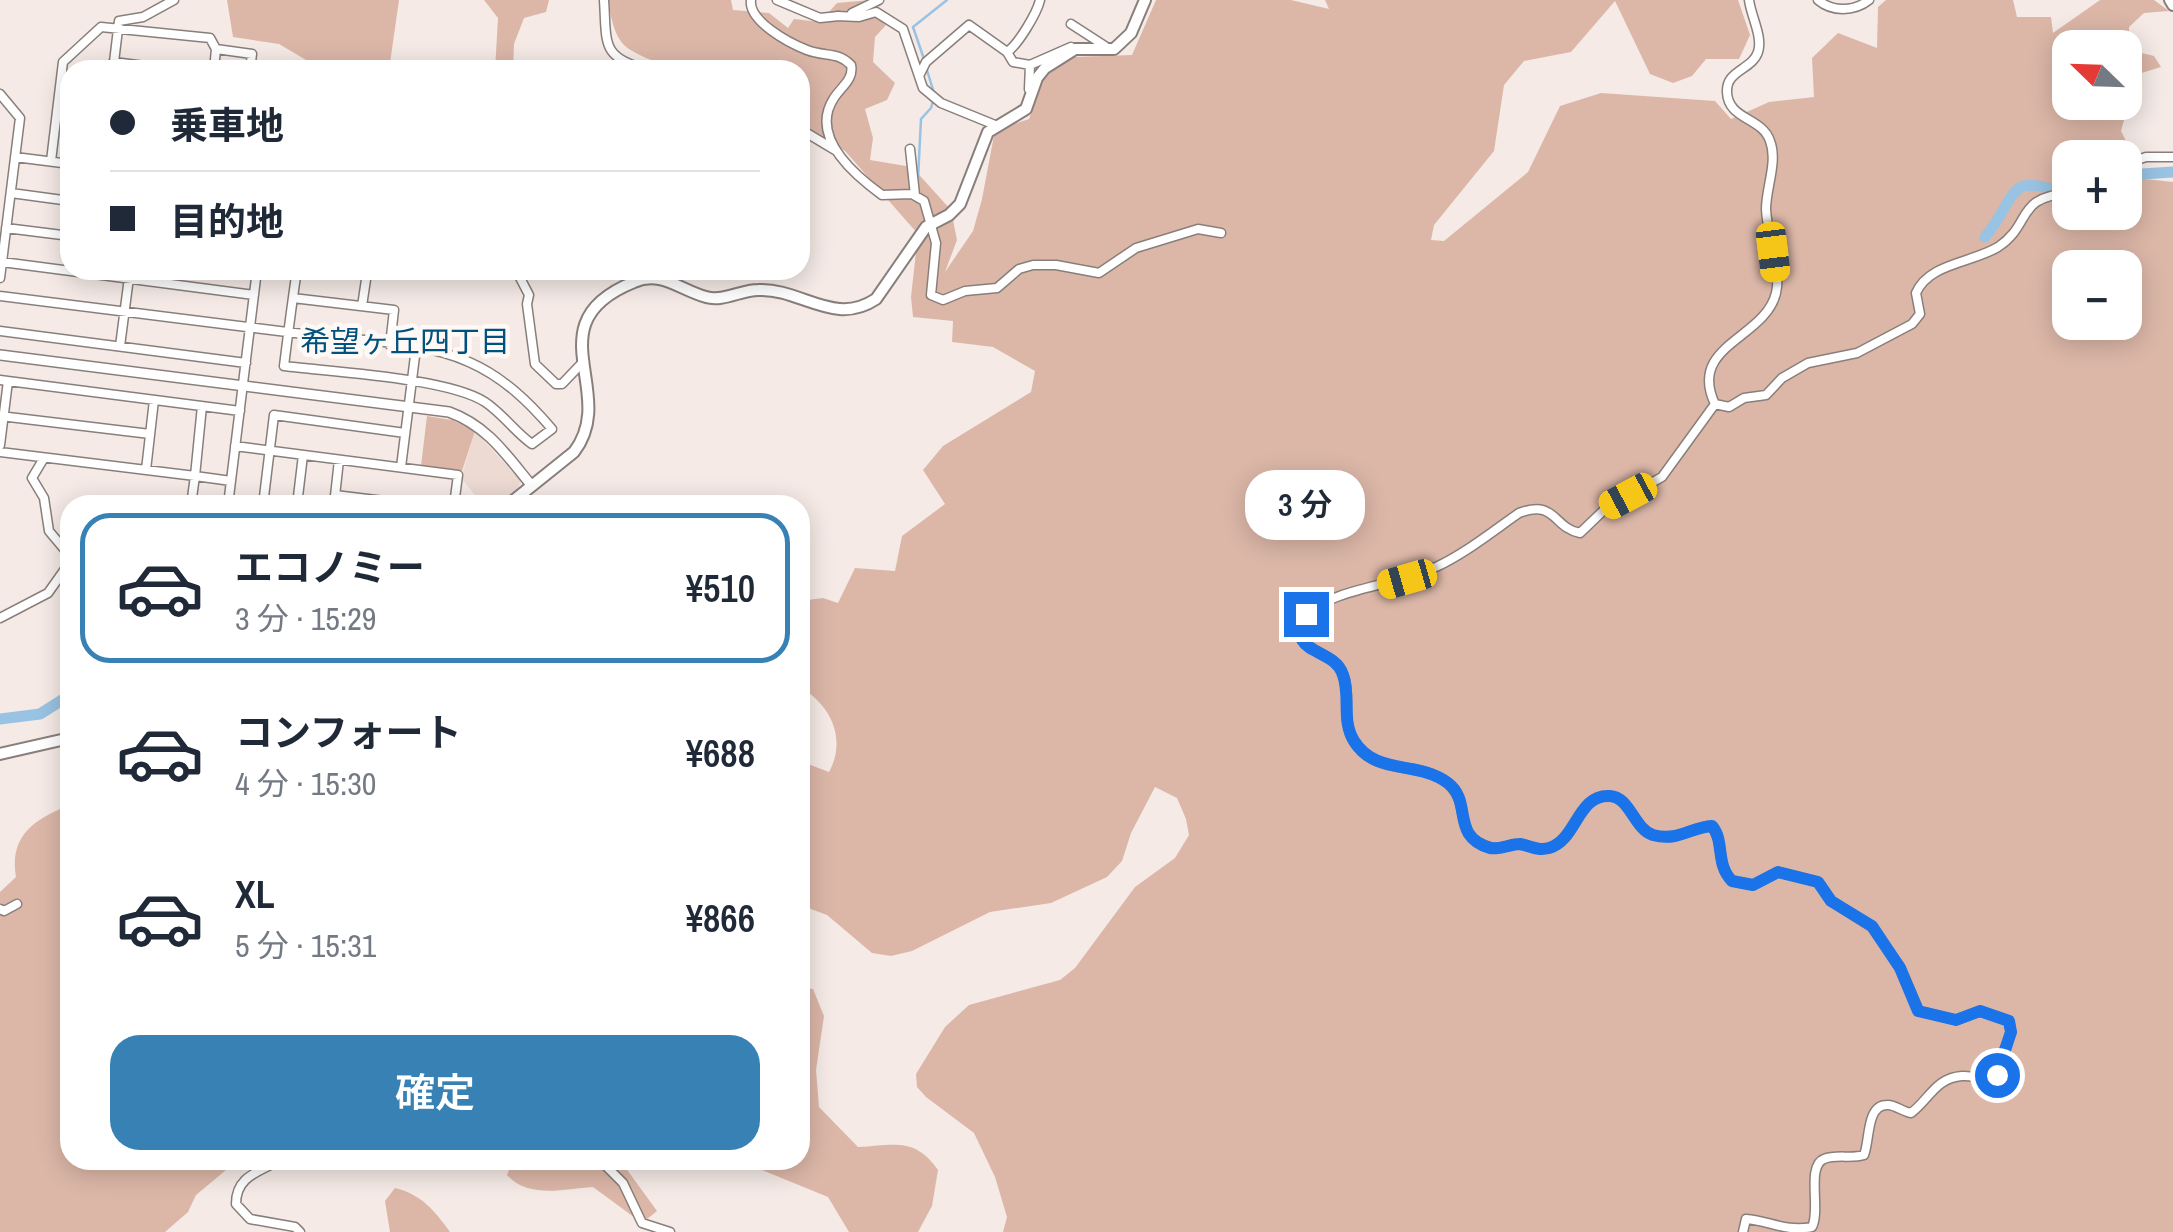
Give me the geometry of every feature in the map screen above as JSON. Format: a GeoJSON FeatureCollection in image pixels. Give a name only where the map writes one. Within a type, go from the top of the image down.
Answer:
{"type":"FeatureCollection","features":[{"type":"Feature","properties":{"kind":"main road"},"geometry":{"type":"LineString","coordinates":[[667,280],[712,298],[766,290],[838,311],[853,310],[876,299],[917,238],[932,222],[960,204],[982,140],[995,126],[1022,112],[1040,72],[1075,49],[1114,49],[1131,34],[1145,0]]}},
{"type":"Feature","properties":{"kind":"main road"},"geometry":{"type":"LineString","coordinates":[[521,495],[582,441],[587,403],[581,328],[591,309],[639,280]]}},
{"type":"Feature","properties":{"kind":"main road"},"geometry":{"type":"LineString","coordinates":[[0,754],[60,740]]}},
{"type":"Feature","properties":{"kind":"street"},"geometry":{"type":"LineString","coordinates":[[114,60],[120,22],[143,16],[174,0]]}},
{"type":"Feature","properties":{"kind":"street"},"geometry":{"type":"LineString","coordinates":[[604,0],[608,48],[620,60]]}},
{"type":"Feature","properties":{"kind":"street"},"geometry":{"type":"LineString","coordinates":[[751,0],[754,15],[785,38],[810,51],[838,54],[851,64],[852,76],[834,98],[825,122],[835,150]]}},
{"type":"Feature","properties":{"kind":"street"},"geometry":{"type":"LineString","coordinates":[[777,0],[820,18],[859,12],[879,0]]}},
{"type":"Feature","properties":{"kind":"street"},"geometry":{"type":"LineString","coordinates":[[802,11],[808,0]]}},
{"type":"Feature","properties":{"kind":"street"},"geometry":{"type":"LineString","coordinates":[[1008,52],[1020,43],[1040,0]]}},
{"type":"Feature","properties":{"kind":"street"},"geometry":{"type":"LineString","coordinates":[[1715,404],[1708,381],[1714,359],[1759,320],[1776,292],[1766,208],[1772,144],[1762,126],[1735,112],[1726,89],[1730,77],[1756,58],[1759,48],[1750,0]]}},
{"type":"Feature","properties":{"kind":"street"},"geometry":{"type":"LineString","coordinates":[[1818,0],[1842,9],[1855,8],[1869,0]]}},
{"type":"Feature","properties":{"kind":"street"},"geometry":{"type":"LineString","coordinates":[[838,16],[859,17],[876,12],[903,29],[923,88],[934,99],[995,126]]}},
{"type":"Feature","properties":{"kind":"street"},"geometry":{"type":"LineString","coordinates":[[919,76],[926,62],[969,24],[1008,52],[1014,62],[1030,66],[1071,46],[1075,49]]}},
{"type":"Feature","properties":{"kind":"street"},"geometry":{"type":"LineString","coordinates":[[1071,24],[1114,49]]}},
{"type":"Feature","properties":{"kind":"street"},"geometry":{"type":"LineString","coordinates":[[65,60],[101,27],[210,38],[216,50],[215,60]]}},
{"type":"Feature","properties":{"kind":"street"},"geometry":{"type":"LineString","coordinates":[[216,50],[252,54],[251,60]]}},
{"type":"Feature","properties":{"kind":"street"},"geometry":{"type":"LineString","coordinates":[[1022,112],[1030,88],[1030,66]]}},
{"type":"Feature","properties":{"kind":"street"},"geometry":{"type":"LineString","coordinates":[[51,162],[60,87]]}},
{"type":"Feature","properties":{"kind":"street"},"geometry":{"type":"LineString","coordinates":[[0,94],[20,118],[0,278]]}},
{"type":"Feature","properties":{"kind":"street"},"geometry":{"type":"LineString","coordinates":[[810,135],[835,150],[882,195],[914,195],[924,201],[936,244],[930,288],[932,296],[942,300],[965,290],[997,288],[1019,269],[1033,265],[1099,273],[1136,248],[1198,229],[1221,234]]}},
{"type":"Feature","properties":{"kind":"street"},"geometry":{"type":"LineString","coordinates":[[910,149],[914,195]]}},
{"type":"Feature","properties":{"kind":"street"},"geometry":{"type":"LineString","coordinates":[[15,157],[60,163]]}},
{"type":"Feature","properties":{"kind":"street"},"geometry":{"type":"LineString","coordinates":[[2142,158],[2173,157]]}},
{"type":"Feature","properties":{"kind":"street"},"geometry":{"type":"LineString","coordinates":[[10,193],[60,200]]}},
{"type":"Feature","properties":{"kind":"street"},"geometry":{"type":"LineString","coordinates":[[1715,404],[1729,407],[1744,398],[1766,395],[1794,370],[1819,360],[1857,354],[1912,324],[1920,314],[1916,293],[1927,276],[1996,248],[2010,238],[2035,201],[2052,194]]}},
{"type":"Feature","properties":{"kind":"street"},"geometry":{"type":"LineString","coordinates":[[6,228],[60,235]]}},
{"type":"Feature","properties":{"kind":"street"},"geometry":{"type":"LineString","coordinates":[[2,262],[60,267]]}},
{"type":"Feature","properties":{"kind":"street"},"geometry":{"type":"LineString","coordinates":[[120,346],[128,280]]}},
{"type":"Feature","properties":{"kind":"street"},"geometry":{"type":"LineString","coordinates":[[165,280],[254,295]]}},
{"type":"Feature","properties":{"kind":"street"},"geometry":{"type":"LineString","coordinates":[[229,495],[256,280]]}},
{"type":"Feature","properties":{"kind":"street"},"geometry":{"type":"LineString","coordinates":[[0,296],[250,328],[289,332],[416,348],[444,353],[487,371],[530,404],[552,429],[532,444],[483,400],[449,387],[284,366],[289,332],[295,280]]}},
{"type":"Feature","properties":{"kind":"street"},"geometry":{"type":"LineString","coordinates":[[362,306],[365,280]]}},
{"type":"Feature","properties":{"kind":"street"},"geometry":{"type":"LineString","coordinates":[[521,280],[529,295],[526,304],[539,371],[562,384],[584,360]]}},
{"type":"Feature","properties":{"kind":"street"},"geometry":{"type":"LineString","coordinates":[[293,298],[394,310],[390,345]]}},
{"type":"Feature","properties":{"kind":"street"},"geometry":{"type":"LineString","coordinates":[[0,331],[246,363]]}},
{"type":"Feature","properties":{"kind":"street"},"geometry":{"type":"LineString","coordinates":[[401,467],[416,348]]}},
{"type":"Feature","properties":{"kind":"street"},"geometry":{"type":"LineString","coordinates":[[0,356],[449,412],[476,424],[532,486]]}},
{"type":"Feature","properties":{"kind":"street"},"geometry":{"type":"LineString","coordinates":[[231,481],[44,458],[0,448],[4,381],[240,411]]}},
{"type":"Feature","properties":{"kind":"street"},"geometry":{"type":"LineString","coordinates":[[146,470],[154,400]]}},
{"type":"Feature","properties":{"kind":"street"},"geometry":{"type":"LineString","coordinates":[[1715,404],[1662,478],[1605,509],[1587,529],[1571,531],[1546,510],[1534,507],[1438,566],[1407,579],[1332,599],[1306,614],[1300,626],[1300,639],[1340,667],[1348,728],[1358,746],[1378,764],[1420,771],[1447,782],[1462,804],[1461,817],[1473,839],[1492,849],[1517,844],[1546,848],[1565,840],[1586,806],[1611,796],[1619,798],[1641,828],[1656,836],[1683,836],[1712,826],[1718,837],[1722,868],[1732,881],[1753,885],[1778,872],[1818,882],[1837,905],[1872,926],[1900,968],[1915,1006],[1924,1015],[1956,1020],[1980,1011],[2009,1021],[2011,1032],[1994,1078],[1962,1076],[1944,1082],[1930,1090],[1911,1113],[1888,1104],[1882,1106],[1872,1115],[1864,1155],[1823,1159],[1818,1164],[1814,1176],[1817,1216],[1812,1227],[1800,1232],[1766,1228],[1752,1219],[1746,1220],[1742,1232]]}},
{"type":"Feature","properties":{"kind":"street"},"geometry":{"type":"LineString","coordinates":[[192,495],[202,406]]}},
{"type":"Feature","properties":{"kind":"street"},"geometry":{"type":"LineString","coordinates":[[263,495],[274,415],[405,432]]}},
{"type":"Feature","properties":{"kind":"street"},"geometry":{"type":"LineString","coordinates":[[2,416],[150,434]]}},
{"type":"Feature","properties":{"kind":"street"},"geometry":{"type":"LineString","coordinates":[[235,446],[458,474],[455,495]]}},
{"type":"Feature","properties":{"kind":"street"},"geometry":{"type":"LineString","coordinates":[[298,495],[303,455]]}},
{"type":"Feature","properties":{"kind":"street"},"geometry":{"type":"LineString","coordinates":[[44,458],[32,478],[44,498],[50,531],[60,545]]}},
{"type":"Feature","properties":{"kind":"street"},"geometry":{"type":"LineString","coordinates":[[335,495],[340,460]]}},
{"type":"Feature","properties":{"kind":"street"},"geometry":{"type":"LineString","coordinates":[[0,618],[48,592],[60,574]]}},
{"type":"Feature","properties":{"kind":"street"},"geometry":{"type":"LineString","coordinates":[[0,909],[4,912],[17,904]]}},
{"type":"Feature","properties":{"kind":"street"},"geometry":{"type":"LineString","coordinates":[[260,1170],[248,1176],[236,1190],[236,1204],[250,1220],[295,1227],[300,1232]]}},
{"type":"Feature","properties":{"kind":"street"},"geometry":{"type":"LineString","coordinates":[[610,1170],[622,1183],[642,1223],[670,1232]]}},
{"type":"Feature","properties":{"kind":"shaded area"},"geometry":{"type":"Polygon","coordinates":[[[227,0],[399,0],[390,60],[306,60],[279,44],[233,37],[227,0]]]}},
{"type":"Feature","properties":{"kind":"shaded area"},"geometry":{"type":"Polygon","coordinates":[[[484,0],[549,0],[546,12],[524,18],[514,44],[513,60],[496,60],[498,18],[484,0]]]}},
{"type":"Feature","properties":{"kind":"shaded area"},"geometry":{"type":"Polygon","coordinates":[[[608,0],[731,0],[733,10],[769,13],[788,28],[794,19],[820,22],[837,3],[870,0],[864,7],[886,25],[875,37],[873,62],[895,83],[887,100],[865,109],[873,138],[870,160],[912,167],[951,210],[957,240],[945,272],[973,231],[995,130],[1029,119],[1044,77],[1073,57],[1132,55],[1156,0],[1291,0],[1329,9],[1325,0],[1738,0],[1750,35],[1739,59],[1706,59],[1692,76],[1673,83],[1650,74],[1615,1],[1571,52],[1524,61],[1504,85],[1494,151],[1434,225],[1431,240],[1444,241],[1528,172],[1560,106],[1601,93],[1715,101],[1731,119],[1769,102],[1814,97],[1812,58],[1838,33],[1877,48],[1878,7],[1886,0],[2013,0],[2017,17],[2051,17],[2052,120],[2124,120],[2121,131],[2126,140],[2052,140],[2052,230],[2142,230],[2142,173],[2145,179],[2173,182],[2173,1232],[1003,1232],[1007,1217],[995,1177],[974,1133],[926,1097],[917,1087],[916,1074],[945,1027],[969,1005],[1060,980],[1075,968],[1135,887],[1175,858],[1189,835],[1186,819],[1177,798],[1155,787],[1131,833],[1122,861],[1107,877],[1051,903],[990,912],[912,951],[891,956],[872,953],[827,915],[810,909],[810,765],[829,772],[836,735],[828,713],[810,693],[810,600],[823,598],[838,603],[855,568],[895,571],[902,536],[945,504],[923,470],[943,446],[1031,392],[1035,371],[993,347],[952,342],[953,321],[913,317],[911,297],[918,234],[845,151],[810,132],[810,60],[650,60],[620,40],[608,0]]]}},
{"type":"Feature","properties":{"kind":"shaded area"},"geometry":{"type":"Polygon","coordinates":[[[2100,0],[2154,0],[2169,11],[2144,13],[2129,27],[2057,30],[2100,0]]]}},
{"type":"Feature","properties":{"kind":"shaded area"},"geometry":{"type":"Polygon","coordinates":[[[2142,53],[2154,56],[2161,67],[2142,73],[2142,53]]]}},
{"type":"Feature","properties":{"kind":"shaded area"},"geometry":{"type":"Polygon","coordinates":[[[427,416],[452,420],[475,431],[462,471],[421,466],[427,416]]]}},
{"type":"Feature","properties":{"kind":"shaded area"},"geometry":{"type":"Polygon","coordinates":[[[475,431],[520,480],[519,487],[510,495],[475,495],[461,478],[475,431]]]}},
{"type":"Feature","properties":{"kind":"shaded area"},"geometry":{"type":"Polygon","coordinates":[[[60,809],[60,1170],[226,1170],[196,1195],[188,1212],[165,1232],[0,1232],[0,892],[16,877],[16,850],[21,840],[45,816],[60,809]]]}},
{"type":"Feature","properties":{"kind":"shaded area"},"geometry":{"type":"Polygon","coordinates":[[[810,989],[824,1016],[816,1070],[819,1107],[858,1147],[903,1145],[921,1152],[938,1170],[932,1206],[918,1232],[849,1232],[828,1197],[762,1170],[810,1170],[810,989]]]}},
{"type":"Feature","properties":{"kind":"shaded area"},"geometry":{"type":"Polygon","coordinates":[[[509,1170],[627,1170],[657,1211],[642,1223],[593,1187],[536,1190],[507,1175],[509,1170]]]}},
{"type":"Feature","properties":{"kind":"shaded area"},"geometry":{"type":"Polygon","coordinates":[[[395,1188],[427,1204],[450,1232],[390,1232],[385,1201],[395,1188]]]}},
{"type":"Feature","properties":{"kind":"waterway"},"geometry":{"type":"LineString","coordinates":[[924,59],[913,27],[947,0]]}},
{"type":"Feature","properties":{"kind":"waterway"},"geometry":{"type":"LineString","coordinates":[[926,67],[934,93]]}},
{"type":"Feature","properties":{"kind":"waterway"},"geometry":{"type":"LineString","coordinates":[[918,179],[921,119],[933,101]]}},
{"type":"Feature","properties":{"kind":"waterway"},"geometry":{"type":"LineString","coordinates":[[2142,174],[2173,172]]}},
{"type":"Feature","properties":{"kind":"waterway"},"geometry":{"type":"LineString","coordinates":[[1985,237],[2016,191],[2034,185],[2052,189]]}},
{"type":"Feature","properties":{"kind":"waterway"},"geometry":{"type":"LineString","coordinates":[[0,719],[40,714],[60,701]]}},
{"type":"Feature","properties":{"kind":"district","name":"希望ヶ丘四丁目"},"geometry":{"type":"Point","coordinates":[405,341]}},
{"type":"Feature","properties":{"kind":"route"},"geometry":{"type":"LineString","coordinates":[[1306,614],[1300,626],[1300,639],[1340,667],[1352,738],[1378,764],[1420,771],[1447,782],[1462,804],[1461,817],[1473,839],[1492,849],[1517,844],[1535,849],[1555,846],[1565,840],[1586,806],[1604,796],[1619,798],[1641,828],[1656,836],[1683,836],[1712,826],[1718,837],[1722,868],[1732,881],[1753,885],[1778,872],[1818,882],[1837,905],[1872,926],[1900,968],[1915,1006],[1924,1015],[1956,1020],[1980,1011],[2009,1021],[2011,1032],[1997,1075]]}}]}
